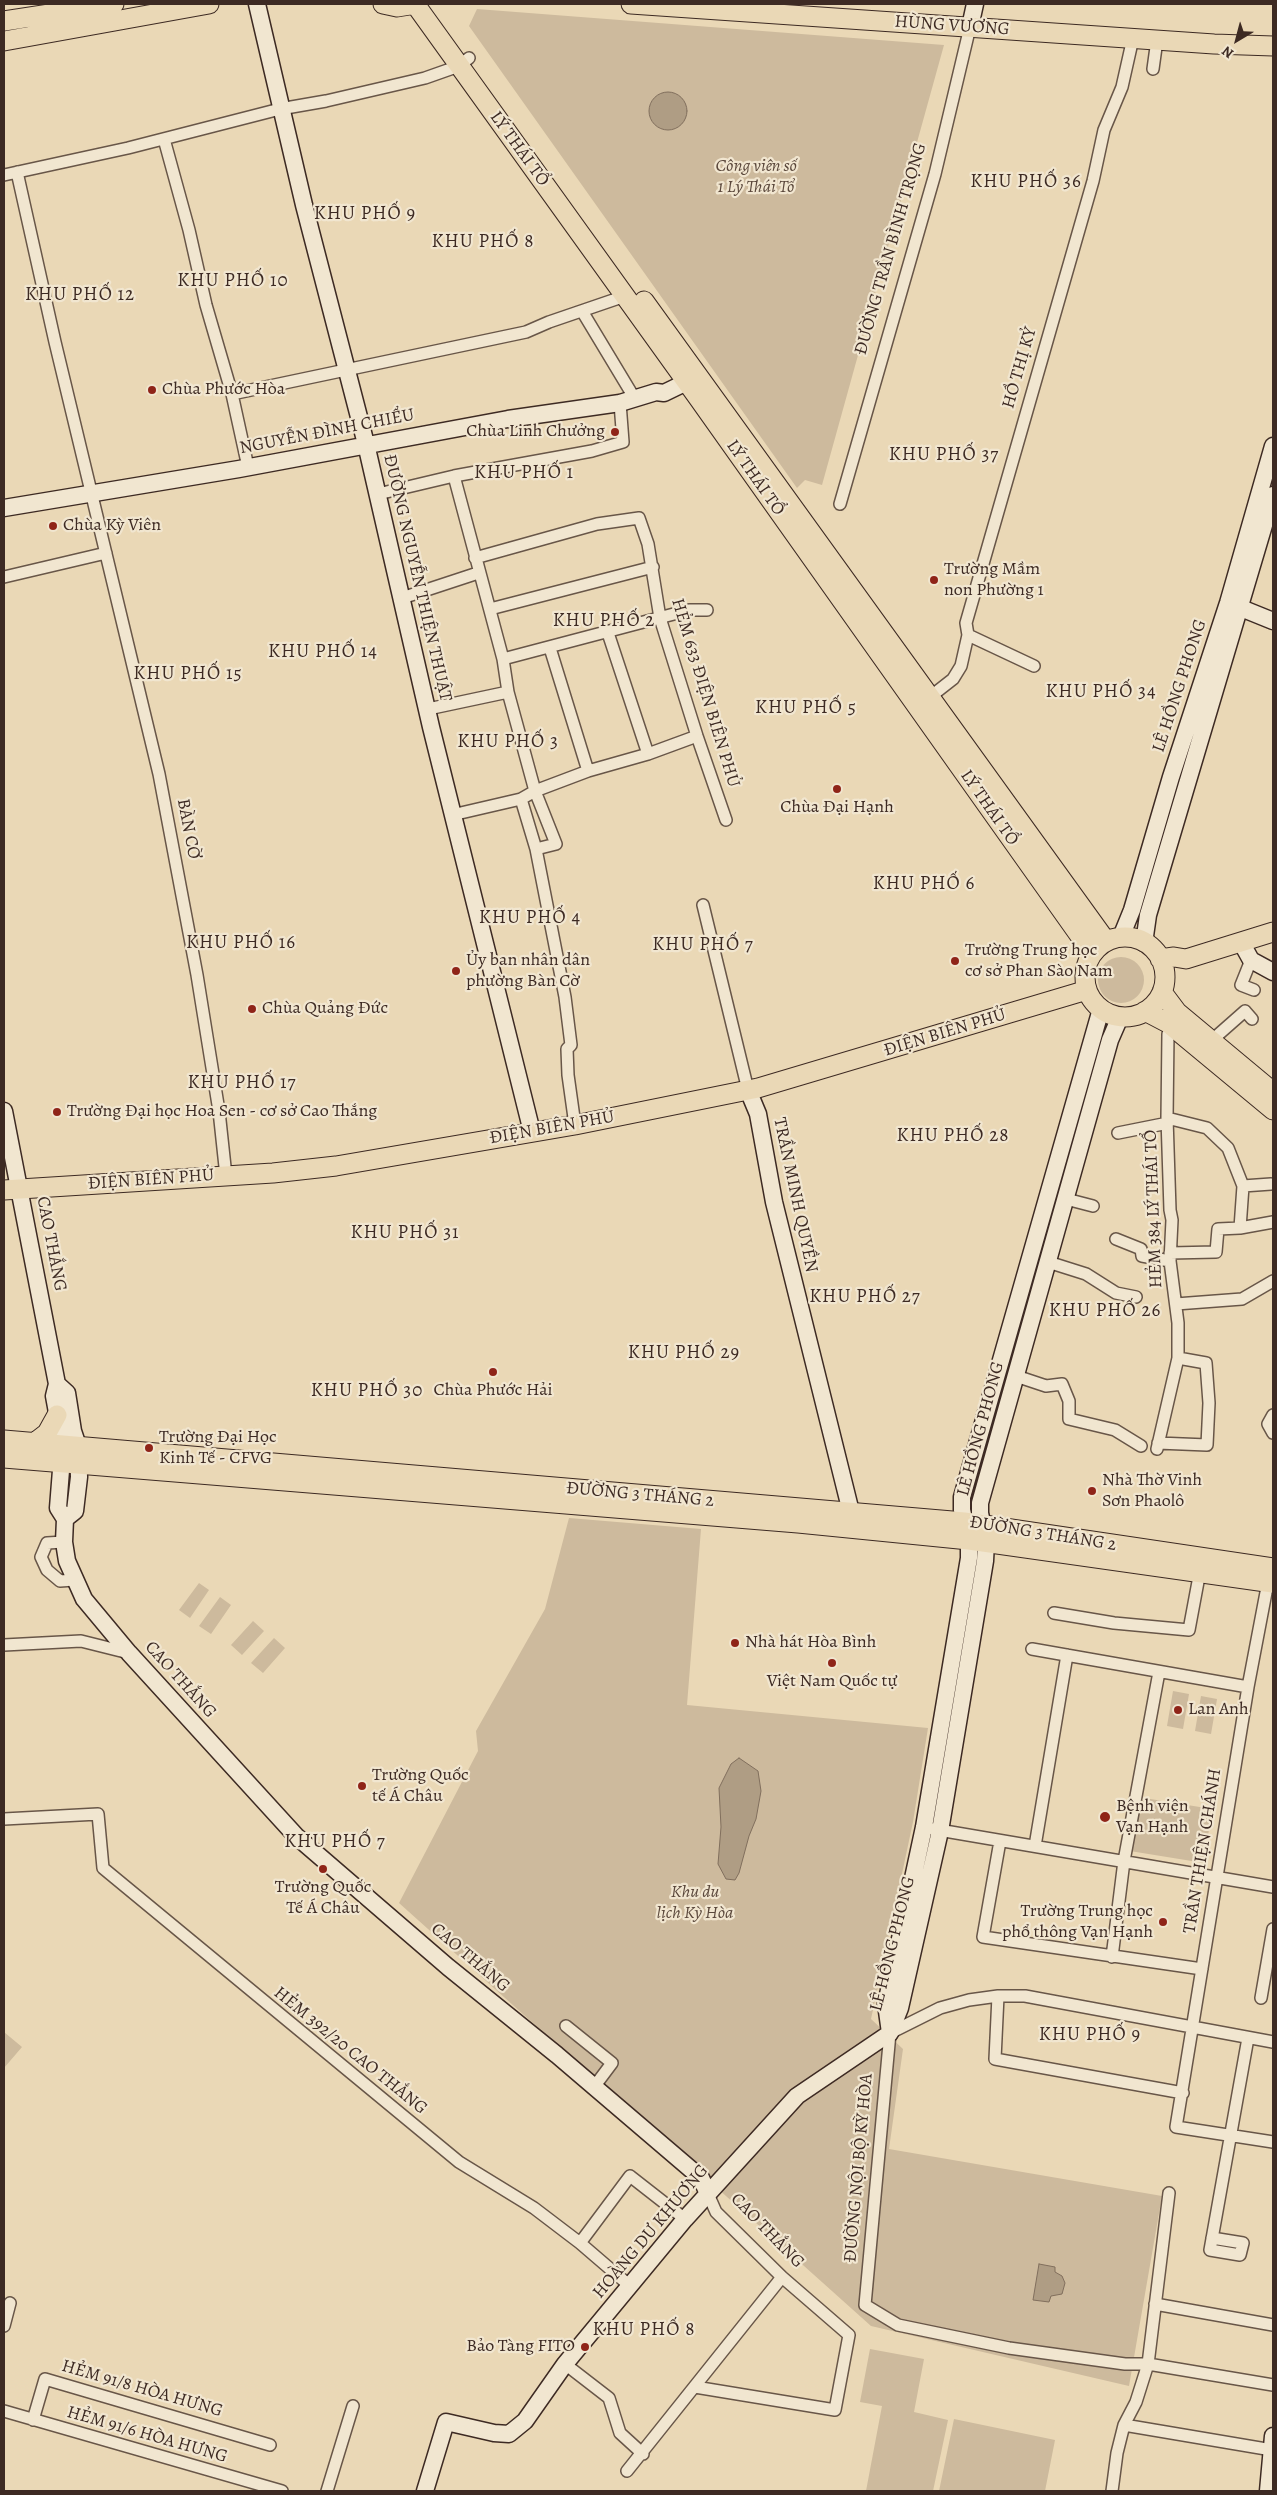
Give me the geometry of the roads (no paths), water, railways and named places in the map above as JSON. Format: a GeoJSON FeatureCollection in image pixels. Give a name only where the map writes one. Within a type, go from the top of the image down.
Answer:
{"type":"FeatureCollection","features":[{"type":"Feature","properties":{"kind":"main road"},"geometry":{"type":"LineString","coordinates":[[4,21],[114,4]]}},
{"type":"Feature","properties":{"kind":"main road"},"geometry":{"type":"LineString","coordinates":[[4,41],[209,4]]}},
{"type":"Feature","properties":{"kind":"main road"},"geometry":{"type":"LineString","coordinates":[[383,4],[397,7],[420,4]]}},
{"type":"Feature","properties":{"kind":"main road","name":"LÝ THÁI TỔ"},"geometry":{"type":"LineString","coordinates":[[420,4],[464,62],[689,375],[699,399],[923,701],[1107,944]]}},
{"type":"Feature","properties":{"kind":"main road","name":"HÙNG VƯƠNG"},"geometry":{"type":"LineString","coordinates":[[631,4],[1157,40],[1273,46]]}},
{"type":"Feature","properties":{"kind":"main road","name":"LÝ THÁI TỔ"},"geometry":{"type":"LineString","coordinates":[[464,62],[625,296],[689,375]]}},
{"type":"Feature","properties":{"kind":"main road"},"geometry":{"type":"LineString","coordinates":[[1167,958],[1184,949],[1273,920]]}},
{"type":"Feature","properties":{"kind":"main road"},"geometry":{"type":"LineString","coordinates":[[1167,958],[1162,992],[1158,1000],[1138,1015],[1120,1017],[1101,1009],[1087,990],[1085,971],[1107,944],[1144,943],[1167,958],[1186,959],[1273,932]]}},
{"type":"Feature","properties":{"kind":"main road","name":"ĐIỆN BIÊN PHỦ"},"geometry":{"type":"LineString","coordinates":[[12,1189],[226,1176],[336,1166],[532,1132],[748,1090],[889,1050],[1087,990]]}},
{"type":"Feature","properties":{"kind":"main road"},"geometry":{"type":"LineString","coordinates":[[1162,992],[1177,1012],[1273,1092]]}},
{"type":"Feature","properties":{"kind":"main road"},"geometry":{"type":"LineString","coordinates":[[1145,1011],[1162,1018],[1273,1110]]}},
{"type":"Feature","properties":{"kind":"main road"},"geometry":{"type":"LineString","coordinates":[[34,1443],[47,1433],[57,1415]]}},
{"type":"Feature","properties":{"kind":"main road","name":"ĐƯỜNG 3 THÁNG 2"},"geometry":{"type":"LineString","coordinates":[[4,1440],[34,1443],[71,1455],[978,1541],[1200,1572],[1271,1578]]}},
{"type":"Feature","properties":{"kind":"main road","name":"ĐƯỜNG 3 THÁNG 2"},"geometry":{"type":"LineString","coordinates":[[4,1458],[71,1455],[851,1512],[973,1523],[1271,1578]]}},
{"type":"Feature","properties":{"kind":"street","name":"ĐƯỜNG NGUYỄN THIỆN THUẬT"},"geometry":{"type":"LineString","coordinates":[[257,4],[280,109],[366,444],[452,815],[532,1132]]}},
{"type":"Feature","properties":{"kind":"street","name":"ĐƯỜNG TRẦN BÌNH TRỌNG"},"geometry":{"type":"LineString","coordinates":[[840,504],[935,174],[975,4]]}},
{"type":"Feature","properties":{"kind":"street","name":"HỒ THỊ KỶ"},"geometry":{"type":"LineString","coordinates":[[923,701],[959,672],[968,635],[966,623],[1093,182],[1104,130],[1122,87],[1133,38]]}},
{"type":"Feature","properties":{"kind":"street"},"geometry":{"type":"LineString","coordinates":[[1153,69],[1157,40]]}},
{"type":"Feature","properties":{"kind":"street"},"geometry":{"type":"LineString","coordinates":[[4,175],[164,139],[280,109],[326,101],[425,78],[464,62]]}},
{"type":"Feature","properties":{"kind":"street"},"geometry":{"type":"LineString","coordinates":[[164,139],[189,230],[206,305],[232,394],[248,467]]}},
{"type":"Feature","properties":{"kind":"street","name":"BÀN CỜ"},"geometry":{"type":"LineString","coordinates":[[17,172],[91,494],[159,774],[180,879],[216,1094],[226,1176]]}},
{"type":"Feature","properties":{"kind":"street"},"geometry":{"type":"LineString","coordinates":[[232,394],[526,332],[625,296]]}},
{"type":"Feature","properties":{"kind":"street"},"geometry":{"type":"LineString","coordinates":[[378,494],[454,476],[546,461],[607,448],[623,442],[627,401],[582,311]]}},
{"type":"Feature","properties":{"kind":"street","name":"NGUYỄN ĐÌNH CHIỂU"},"geometry":{"type":"LineString","coordinates":[[4,508],[248,467],[526,416],[627,401],[656,392],[660,386],[689,375]]}},
{"type":"Feature","properties":{"kind":"street","name":"LÊ HỒNG PHONG"},"geometry":{"type":"LineString","coordinates":[[1144,943],[1148,915],[1235,605],[1273,446]]}},
{"type":"Feature","properties":{"kind":"street"},"geometry":{"type":"LineString","coordinates":[[454,476],[478,573],[503,659],[508,692],[534,791],[556,844],[536,849]]}},
{"type":"Feature","properties":{"kind":"street","name":"LÊ HỒNG PHONG"},"geometry":{"type":"LineString","coordinates":[[1107,944],[1132,910],[1171,777],[1235,605],[1273,495]]}},
{"type":"Feature","properties":{"kind":"street","name":"HẺM 633 ÐIỆN BIÊN PHỦ"},"geometry":{"type":"LineString","coordinates":[[475,558],[597,524],[639,518],[653,567],[660,618],[726,820]]}},
{"type":"Feature","properties":{"kind":"street"},"geometry":{"type":"LineString","coordinates":[[4,577],[106,553]]}},
{"type":"Feature","properties":{"kind":"street"},"geometry":{"type":"LineString","coordinates":[[490,609],[653,567]]}},
{"type":"Feature","properties":{"kind":"street"},"geometry":{"type":"LineString","coordinates":[[402,598],[478,573]]}},
{"type":"Feature","properties":{"kind":"street"},"geometry":{"type":"LineString","coordinates":[[1235,605],[1273,621]]}},
{"type":"Feature","properties":{"kind":"street"},"geometry":{"type":"LineString","coordinates":[[503,659],[608,633],[689,610],[708,610]]}},
{"type":"Feature","properties":{"kind":"street"},"geometry":{"type":"LineString","coordinates":[[608,633],[648,754]]}},
{"type":"Feature","properties":{"kind":"street"},"geometry":{"type":"LineString","coordinates":[[968,635],[1034,666]]}},
{"type":"Feature","properties":{"kind":"street"},"geometry":{"type":"LineString","coordinates":[[550,648],[588,771]]}},
{"type":"Feature","properties":{"kind":"street"},"geometry":{"type":"LineString","coordinates":[[428,710],[508,692]]}},
{"type":"Feature","properties":{"kind":"street"},"geometry":{"type":"LineString","coordinates":[[452,815],[521,799],[534,791],[588,771],[648,754],[697,736]]}},
{"type":"Feature","properties":{"kind":"street"},"geometry":{"type":"LineString","coordinates":[[521,799],[536,849],[565,997],[571,1045],[567,1049],[568,1075],[575,1124]]}},
{"type":"Feature","properties":{"kind":"street"},"geometry":{"type":"LineString","coordinates":[[703,905],[748,1090]]}},
{"type":"Feature","properties":{"kind":"street"},"geometry":{"type":"LineString","coordinates":[[1241,942],[1251,960],[1273,972]]}},
{"type":"Feature","properties":{"kind":"street"},"geometry":{"type":"LineString","coordinates":[[1251,960],[1242,984],[1254,990]]}},
{"type":"Feature","properties":{"kind":"street","name":"LÊ HỒNG PHONG"},"geometry":{"type":"LineString","coordinates":[[890,2033],[900,2008],[932,1829],[985,1561],[973,1523],[962,1498],[1101,1009]]}},
{"type":"Feature","properties":{"kind":"street"},"geometry":{"type":"LineString","coordinates":[[1211,1041],[1245,1011],[1252,1019]]}},
{"type":"Feature","properties":{"kind":"street","name":"LÊ HỒNG PHONG"},"geometry":{"type":"LineString","coordinates":[[973,1523],[1110,1040],[1120,1017]]}},
{"type":"Feature","properties":{"kind":"street","name":"HẺM 384 LÝ THÁI TỔ"},"geometry":{"type":"LineString","coordinates":[[1173,1027],[1168,1034],[1167,1120],[1172,1220],[1170,1257],[1178,1323],[1178,1358],[1157,1446],[1207,1445],[1209,1403],[1206,1363],[1178,1358]]}},
{"type":"Feature","properties":{"kind":"street","name":"TRẦN MINH QUYỀN"},"geometry":{"type":"LineString","coordinates":[[748,1090],[758,1114],[774,1202],[851,1512]]}},
{"type":"Feature","properties":{"kind":"street","name":"CAO THẮNG"},"geometry":{"type":"LineString","coordinates":[[4,1112],[12,1189],[58,1384],[54,1396],[57,1415],[71,1455]]}},
{"type":"Feature","properties":{"kind":"street"},"geometry":{"type":"LineString","coordinates":[[1118,1133],[1167,1120],[1207,1128],[1228,1148],[1243,1186],[1240,1228]]}},
{"type":"Feature","properties":{"kind":"street"},"geometry":{"type":"LineString","coordinates":[[1243,1186],[1271,1184]]}},
{"type":"Feature","properties":{"kind":"street"},"geometry":{"type":"LineString","coordinates":[[1066,1199],[1093,1206]]}},
{"type":"Feature","properties":{"kind":"street"},"geometry":{"type":"LineString","coordinates":[[1116,1239],[1141,1250],[1142,1256],[1170,1257],[1216,1252],[1218,1229],[1240,1228],[1273,1222]]}},
{"type":"Feature","properties":{"kind":"street"},"geometry":{"type":"LineString","coordinates":[[1048,1262],[1086,1274],[1116,1293],[1136,1297]]}},
{"type":"Feature","properties":{"kind":"street"},"geometry":{"type":"LineString","coordinates":[[1176,1304],[1242,1299],[1273,1281]]}},
{"type":"Feature","properties":{"kind":"street"},"geometry":{"type":"LineString","coordinates":[[1016,1376],[1046,1386],[1062,1384],[1069,1401],[1069,1418],[1115,1430],[1141,1446]]}},
{"type":"Feature","properties":{"kind":"street","name":"CAO THẮNG"},"geometry":{"type":"LineString","coordinates":[[58,1384],[67,1393],[73,1431],[71,1455],[58,1508],[65,1519],[64,1542],[67,1561],[84,1599],[129,1654],[296,1836],[448,1967],[701,2178],[716,2212],[782,2278],[849,2335],[835,2410],[695,2387]]}},
{"type":"Feature","properties":{"kind":"street"},"geometry":{"type":"LineString","coordinates":[[1273,1415],[1268,1424],[1273,1433]]}},
{"type":"Feature","properties":{"kind":"street"},"geometry":{"type":"LineString","coordinates":[[64,1542],[47,1542],[41,1557],[47,1570],[60,1581],[74,1580]]}},
{"type":"Feature","properties":{"kind":"street"},"geometry":{"type":"LineString","coordinates":[[1054,1613],[1114,1623],[1189,1630],[1200,1572]]}},
{"type":"Feature","properties":{"kind":"street","name":"TRẦN THIỆN CHÁNH"},"geometry":{"type":"LineString","coordinates":[[1231,2134],[1176,2126],[1183,2093],[1248,1687],[1271,1578]]}},
{"type":"Feature","properties":{"kind":"street"},"geometry":{"type":"LineString","coordinates":[[4,1645],[81,1641],[129,1654]]}},
{"type":"Feature","properties":{"kind":"street"},"geometry":{"type":"LineString","coordinates":[[1032,1649],[1248,1687]]}},
{"type":"Feature","properties":{"kind":"street"},"geometry":{"type":"LineString","coordinates":[[1035,1846],[1067,1656]]}},
{"type":"Feature","properties":{"kind":"street"},"geometry":{"type":"LineString","coordinates":[[1112,1957],[1124,1861],[1159,1672]]}},
{"type":"Feature","properties":{"kind":"street","name":"HẺM 392/20 CAO THẮNG"},"geometry":{"type":"LineString","coordinates":[[4,1819],[98,1814],[103,1868],[452,2156],[530,2205],[580,2243],[630,2286]]}},
{"type":"Feature","properties":{"kind":"street"},"geometry":{"type":"LineString","coordinates":[[932,1829],[1124,1861],[1216,1879],[1273,1887]]}},
{"type":"Feature","properties":{"kind":"street"},"geometry":{"type":"LineString","coordinates":[[1000,1841],[983,1937],[1202,1969]]}},
{"type":"Feature","properties":{"kind":"street"},"geometry":{"type":"LineString","coordinates":[[1261,1998],[1273,1929]]}},
{"type":"Feature","properties":{"kind":"street"},"geometry":{"type":"LineString","coordinates":[[890,2033],[940,2008],[969,2000],[998,1996],[1025,1996],[1273,2042]]}},
{"type":"Feature","properties":{"kind":"street"},"geometry":{"type":"LineString","coordinates":[[998,1996],[995,2059],[1183,2093]]}},
{"type":"Feature","properties":{"kind":"street"},"geometry":{"type":"LineString","coordinates":[[566,2026],[612,2064],[594,2087]]}},
{"type":"Feature","properties":{"kind":"street","name":"HOÀNG DƯ KHƯƠNG"},"geometry":{"type":"LineString","coordinates":[[425,2491],[446,2422],[494,2433],[509,2434],[525,2421],[565,2364],[685,2219],[797,2096],[890,2033]]}},
{"type":"Feature","properties":{"kind":"street","name":"ĐƯỜNG NỘI BỘ KỲ HÒA"},"geometry":{"type":"LineString","coordinates":[[890,2033],[865,2305],[898,2325],[1008,2348],[1125,2364],[1148,2364]]}},
{"type":"Feature","properties":{"kind":"street"},"geometry":{"type":"LineString","coordinates":[[1212,2238],[1248,2038]]}},
{"type":"Feature","properties":{"kind":"street"},"geometry":{"type":"LineString","coordinates":[[1231,2134],[1273,2142]]}},
{"type":"Feature","properties":{"kind":"street"},"geometry":{"type":"LineString","coordinates":[[580,2243],[630,2176],[685,2219]]}},
{"type":"Feature","properties":{"kind":"street"},"geometry":{"type":"LineString","coordinates":[[1112,2491],[1117,2453],[1124,2425],[1136,2402],[1148,2364],[1169,2193]]}},
{"type":"Feature","properties":{"kind":"street"},"geometry":{"type":"LineString","coordinates":[[627,2471],[782,2278]]}},
{"type":"Feature","properties":{"kind":"street"},"geometry":{"type":"LineString","coordinates":[[4,2326],[10,2303]]}},
{"type":"Feature","properties":{"kind":"street"},"geometry":{"type":"LineString","coordinates":[[1155,2304],[1273,2325]]}},
{"type":"Feature","properties":{"kind":"street"},"geometry":{"type":"LineString","coordinates":[[565,2364],[609,2398],[620,2433],[642,2454]]}},
{"type":"Feature","properties":{"kind":"street"},"geometry":{"type":"LineString","coordinates":[[1148,2364],[1273,2385]]}},
{"type":"Feature","properties":{"kind":"street","name":"HẺM 91/8 HÒA HƯNG"},"geometry":{"type":"LineString","coordinates":[[33,2420],[45,2379],[270,2445]]}},
{"type":"Feature","properties":{"kind":"street"},"geometry":{"type":"LineString","coordinates":[[327,2491],[353,2406]]}},
{"type":"Feature","properties":{"kind":"street","name":"HẺM 91/6 HÒA HƯNG"},"geometry":{"type":"LineString","coordinates":[[4,2411],[282,2491]]}},
{"type":"Feature","properties":{"kind":"street"},"geometry":{"type":"LineString","coordinates":[[1124,2425],[1273,2443],[1268,2491]]}},
{"type":"Feature","properties":{"kind":"place","name":"Chùa Phước Hòa"},"geometry":{"type":"Point","coordinates":[152,390]}},
{"type":"Feature","properties":{"kind":"place","name":"Chùa Linh Chưởng"},"geometry":{"type":"Point","coordinates":[615,432]}},
{"type":"Feature","properties":{"kind":"place","name":"Chùa Kỳ Viên"},"geometry":{"type":"Point","coordinates":[53,526]}},
{"type":"Feature","properties":{"kind":"place","name":"Trường Mầm non Phường 1"},"geometry":{"type":"Point","coordinates":[934,580]}},
{"type":"Feature","properties":{"kind":"place","name":"Chùa Đại Hạnh"},"geometry":{"type":"Point","coordinates":[837,789]}},
{"type":"Feature","properties":{"kind":"place","name":"Trường Trung học cơ sở Phan Sào Nam"},"geometry":{"type":"Point","coordinates":[955,961]}},
{"type":"Feature","properties":{"kind":"place","name":"Ủy ban nhân dân phường Bàn Cờ"},"geometry":{"type":"Point","coordinates":[456,971]}},
{"type":"Feature","properties":{"kind":"place","name":"Chùa Quảng Đức"},"geometry":{"type":"Point","coordinates":[252,1009]}},
{"type":"Feature","properties":{"kind":"place","name":"Trường Đại học Hoa Sen - cơ sở Cao Thắng"},"geometry":{"type":"Point","coordinates":[57,1112]}},
{"type":"Feature","properties":{"kind":"place","name":"Chùa Phước Hải"},"geometry":{"type":"Point","coordinates":[493,1372]}},
{"type":"Feature","properties":{"kind":"place","name":"Trường Đại Học Kinh Tế - CFVG"},"geometry":{"type":"Point","coordinates":[149,1448]}},
{"type":"Feature","properties":{"kind":"place","name":"Nhà Thờ Vinh Sơn Phaolô"},"geometry":{"type":"Point","coordinates":[1092,1491]}},
{"type":"Feature","properties":{"kind":"place","name":"Nhà hát Hòa Bình"},"geometry":{"type":"Point","coordinates":[735,1643]}},
{"type":"Feature","properties":{"kind":"place","name":"Việt Nam Quốc tự"},"geometry":{"type":"Point","coordinates":[832,1663]}},
{"type":"Feature","properties":{"kind":"place","name":"Lan Anh"},"geometry":{"type":"Point","coordinates":[1178,1710]}},
{"type":"Feature","properties":{"kind":"place","name":"Trường Quốc tế Á Châu"},"geometry":{"type":"Point","coordinates":[362,1786]}},
{"type":"Feature","properties":{"kind":"place","name":"Bệnh viện Vạn Hạnh"},"geometry":{"type":"Point","coordinates":[1105,1817]}},
{"type":"Feature","properties":{"kind":"place","name":"Trường Quốc Tế Á Châu"},"geometry":{"type":"Point","coordinates":[323,1869]}},
{"type":"Feature","properties":{"kind":"place","name":"Trường Trung học phổ thông Vạn Hạnh"},"geometry":{"type":"Point","coordinates":[1163,1922]}},
{"type":"Feature","properties":{"kind":"place","name":"Bảo Tàng FITO"},"geometry":{"type":"Point","coordinates":[585,2347]}},
{"type":"Feature","properties":{"kind":"district","name":"KHU PHỐ 36"},"geometry":{"type":"Point","coordinates":[1026,182]}},
{"type":"Feature","properties":{"kind":"district","name":"KHU PHỐ 9"},"geometry":{"type":"Point","coordinates":[365,214]}},
{"type":"Feature","properties":{"kind":"district","name":"KHU PHỐ 8"},"geometry":{"type":"Point","coordinates":[483,242]}},
{"type":"Feature","properties":{"kind":"district","name":"KHU PHỐ 10"},"geometry":{"type":"Point","coordinates":[233,281]}},
{"type":"Feature","properties":{"kind":"district","name":"KHU PHỐ 12"},"geometry":{"type":"Point","coordinates":[80,295]}},
{"type":"Feature","properties":{"kind":"district","name":"KHU PHỐ 37"},"geometry":{"type":"Point","coordinates":[944,455]}},
{"type":"Feature","properties":{"kind":"district","name":"KHU PHỐ 1"},"geometry":{"type":"Point","coordinates":[524,473]}},
{"type":"Feature","properties":{"kind":"district","name":"KHU PHỐ 2"},"geometry":{"type":"Point","coordinates":[604,621]}},
{"type":"Feature","properties":{"kind":"district","name":"KHU PHỐ 14"},"geometry":{"type":"Point","coordinates":[323,652]}},
{"type":"Feature","properties":{"kind":"district","name":"KHU PHỐ 15"},"geometry":{"type":"Point","coordinates":[188,674]}},
{"type":"Feature","properties":{"kind":"district","name":"KHU PHỐ 34"},"geometry":{"type":"Point","coordinates":[1101,692]}},
{"type":"Feature","properties":{"kind":"district","name":"KHU PHỐ 5"},"geometry":{"type":"Point","coordinates":[806,708]}},
{"type":"Feature","properties":{"kind":"district","name":"KHU PHỐ 3"},"geometry":{"type":"Point","coordinates":[508,742]}},
{"type":"Feature","properties":{"kind":"district","name":"KHU PHỐ 6"},"geometry":{"type":"Point","coordinates":[924,884]}},
{"type":"Feature","properties":{"kind":"district","name":"KHU PHỐ 4"},"geometry":{"type":"Point","coordinates":[530,918]}},
{"type":"Feature","properties":{"kind":"district","name":"KHU PHỐ 16"},"geometry":{"type":"Point","coordinates":[241,943]}},
{"type":"Feature","properties":{"kind":"district","name":"KHU PHỐ 7"},"geometry":{"type":"Point","coordinates":[703,945]}},
{"type":"Feature","properties":{"kind":"district","name":"KHU PHỐ 17"},"geometry":{"type":"Point","coordinates":[242,1083]}},
{"type":"Feature","properties":{"kind":"district","name":"KHU PHỐ 28"},"geometry":{"type":"Point","coordinates":[953,1136]}},
{"type":"Feature","properties":{"kind":"district","name":"KHU PHỐ 31"},"geometry":{"type":"Point","coordinates":[405,1233]}},
{"type":"Feature","properties":{"kind":"district","name":"KHU PHỐ 27"},"geometry":{"type":"Point","coordinates":[865,1297]}},
{"type":"Feature","properties":{"kind":"district","name":"KHU PHỐ 26"},"geometry":{"type":"Point","coordinates":[1105,1311]}},
{"type":"Feature","properties":{"kind":"district","name":"KHU PHỐ 29"},"geometry":{"type":"Point","coordinates":[684,1353]}},
{"type":"Feature","properties":{"kind":"district","name":"KHU PHỐ 30"},"geometry":{"type":"Point","coordinates":[367,1391]}},
{"type":"Feature","properties":{"kind":"district","name":"KHU PHỐ 7"},"geometry":{"type":"Point","coordinates":[335,1842]}},
{"type":"Feature","properties":{"kind":"district","name":"KHU PHỐ 9"},"geometry":{"type":"Point","coordinates":[1090,2035]}},
{"type":"Feature","properties":{"kind":"district","name":"KHU PHỐ 8"},"geometry":{"type":"Point","coordinates":[644,2330]}},
{"type":"Feature","properties":{"kind":"park label","name":"Công viên số 1 Lý Thái Tổ"},"geometry":{"type":"Point","coordinates":[756,177]}},
{"type":"Feature","properties":{"kind":"park label","name":"Khu du lịch Kỳ Hòa"},"geometry":{"type":"Point","coordinates":[695,1904]}}]}
